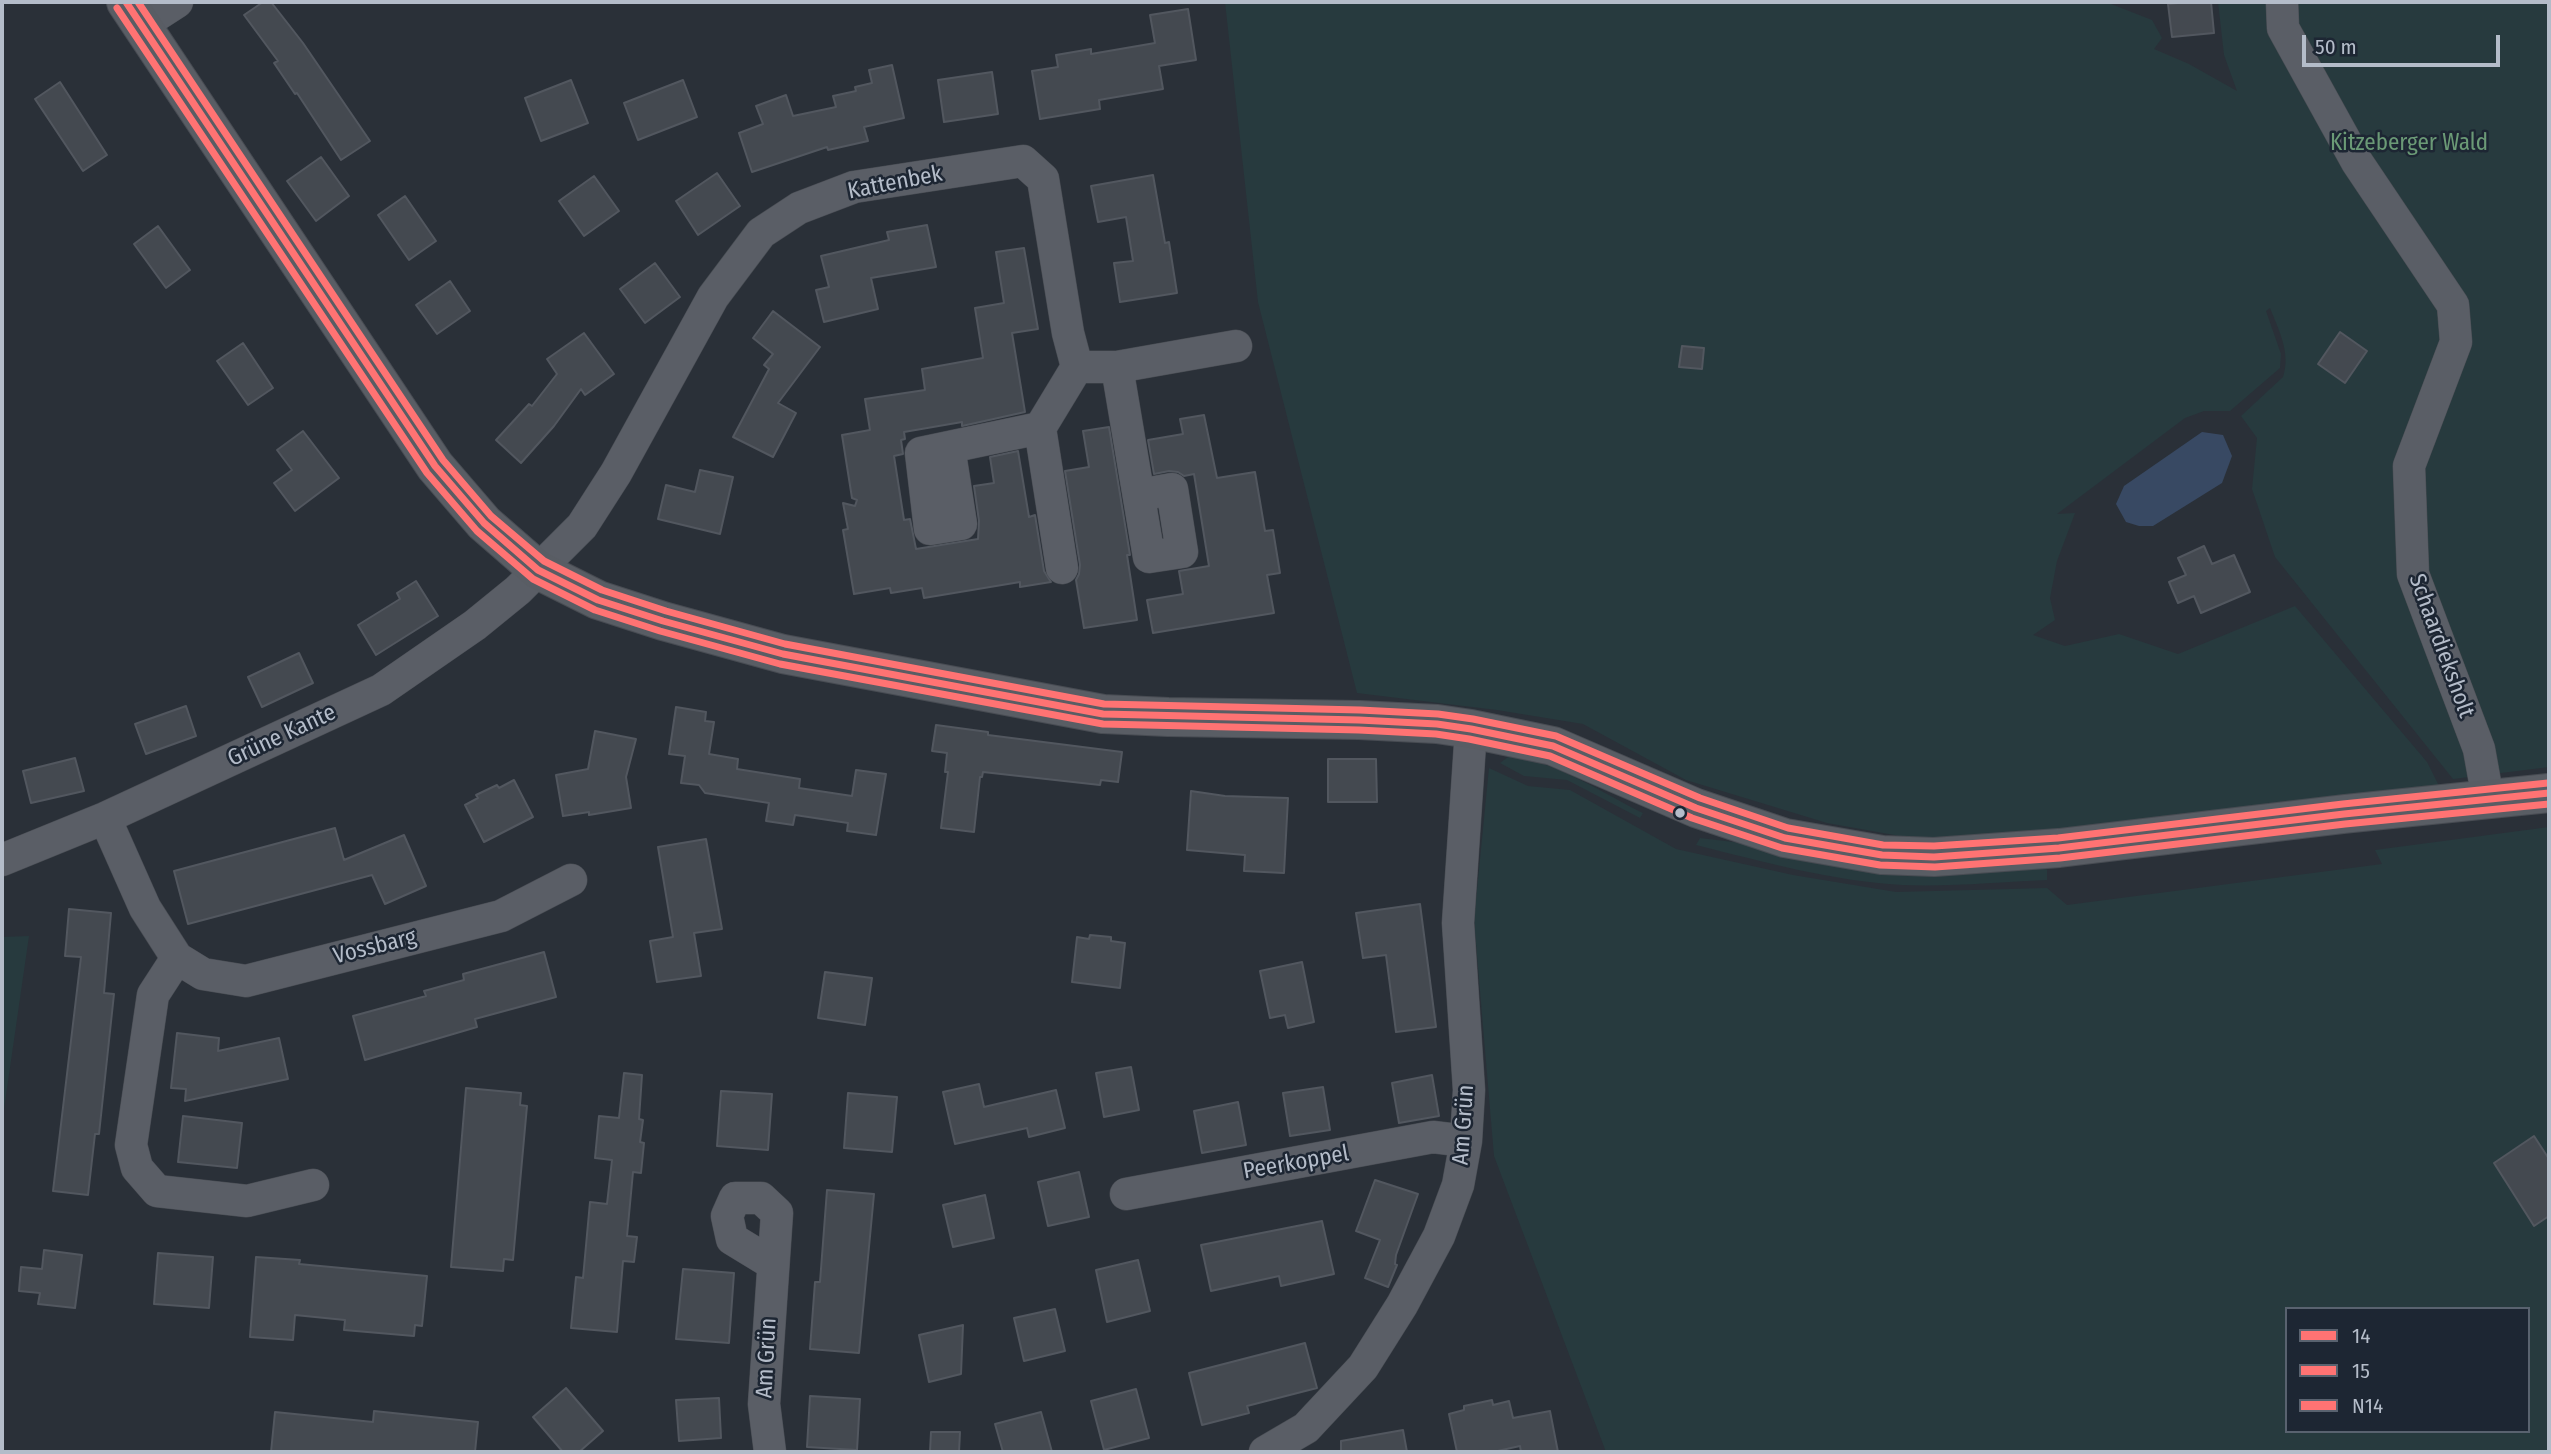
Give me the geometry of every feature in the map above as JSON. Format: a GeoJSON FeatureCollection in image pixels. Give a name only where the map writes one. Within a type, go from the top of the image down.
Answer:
{"type":"FeatureCollection","features":[{"type":"Feature","properties":{"kind":"street"},"geometry":{"type":"LineString","coordinates":[[177,2],[134,13],[435,466],[484,523],[538,570],[598,600],[783,654],[1103,714],[1359,720],[1437,724],[1471,729],[1553,746],[1682,801],[1785,838],[1882,855],[1934,857],[2059,848],[2549,793]]}},
{"type":"Feature","properties":{"kind":"street","name":"Schaardieksholt"},"geometry":{"type":"LineString","coordinates":[[2282,2],[2283,28],[2357,162],[2453,305],[2456,342],[2409,466],[2413,574],[2479,750],[2488,799]]}},
{"type":"Feature","properties":{"kind":"street","name":"Kattenbek"},"geometry":{"type":"LineString","coordinates":[[538,570],[589,516],[616,473],[713,298],[761,233],[799,208],[854,187],[1023,161],[1043,180],[1068,333],[1077,367]]}},
{"type":"Feature","properties":{"kind":"street"},"geometry":{"type":"LineString","coordinates":[[1062,568],[1040,428],[1077,367],[1117,367],[1236,346]]}},
{"type":"Feature","properties":{"kind":"street"},"geometry":{"type":"LineString","coordinates":[[1117,367],[1139,495]]}},
{"type":"Feature","properties":{"kind":"street"},"geometry":{"type":"LineString","coordinates":[[949,447],[1040,428]]}},
{"type":"Feature","properties":{"kind":"street","name":"Grüne Kante"},"geometry":{"type":"LineString","coordinates":[[2,860],[105,818],[381,690],[475,625],[538,570]]}},
{"type":"Feature","properties":{"kind":"street","name":"Am Grün"},"geometry":{"type":"LineString","coordinates":[[1265,1452],[1311,1440],[1363,1367],[1402,1304],[1439,1236],[1458,1185],[1466,1141],[1469,1090],[1458,923],[1471,729]]}},
{"type":"Feature","properties":{"kind":"street","name":"Vossbarg"},"geometry":{"type":"LineString","coordinates":[[105,818],[145,908],[177,958],[203,974],[246,981],[500,916],[571,880]]}},
{"type":"Feature","properties":{"kind":"street"},"geometry":{"type":"LineString","coordinates":[[177,958],[153,995],[131,1145],[137,1168],[157,1191],[247,1201],[313,1185]]}},
{"type":"Feature","properties":{"kind":"street","name":"Peerkoppel"},"geometry":{"type":"LineString","coordinates":[[1126,1194],[1433,1137],[1466,1141]]}},
{"type":"Feature","properties":{"kind":"street","name":"Am Grün"},"geometry":{"type":"LineString","coordinates":[[770,1452],[764,1404],[773,1264]]}},
{"type":"Feature","properties":{"kind":"green space","name":"Kitzeberger Wald"},"geometry":{"type":"Polygon","coordinates":[[[1225,2],[2106,2],[2152,20],[2162,38],[2154,49],[2189,64],[2237,91],[2224,55],[2218,2],[2549,2],[2549,767],[2453,779],[2275,557],[2252,489],[2257,438],[2241,416],[2283,377],[2285,351],[2270,308],[2266,311],[2281,354],[2280,368],[2230,411],[2204,411],[2185,418],[2057,514],[2075,513],[2057,561],[2050,598],[2055,620],[2033,635],[2065,646],[2119,634],[2178,654],[2295,606],[2427,762],[2439,786],[2028,834],[1928,841],[1827,823],[1686,780],[1583,724],[1497,710],[1357,693],[1258,302],[1225,2]]]}},
{"type":"Feature","properties":{"kind":"green space"},"geometry":{"type":"Polygon","coordinates":[[[1508,757],[1523,758],[1558,769],[1643,813],[1640,818],[1567,780],[1524,776],[1500,763],[1508,757]]]}},
{"type":"Feature","properties":{"kind":"green space"},"geometry":{"type":"Polygon","coordinates":[[[1489,768],[1528,786],[1570,790],[1676,849],[1793,875],[1896,892],[2047,888],[2067,905],[2382,864],[2375,850],[2549,827],[2549,1452],[1606,1452],[1494,1156],[1474,920],[1489,768]]]}},
{"type":"Feature","properties":{"kind":"green space"},"geometry":{"type":"Polygon","coordinates":[[[1700,838],[1775,847],[2047,864],[2047,880],[1939,885],[1876,883],[1798,870],[1696,845],[1700,838]]]}},
{"type":"Feature","properties":{"kind":"green space"},"geometry":{"type":"Polygon","coordinates":[[[29,936],[2,1123],[2,937],[29,936]]]}},
{"type":"Feature","properties":{"kind":"water"},"geometry":{"type":"Polygon","coordinates":[[[2202,432],[2223,435],[2232,456],[2222,483],[2153,526],[2126,522],[2116,504],[2124,486],[2202,432]]]}},
{"type":"Feature","properties":{"kind":"building"},"geometry":{"type":"Polygon","coordinates":[[[263,2],[271,2],[303,43],[370,141],[341,160],[274,63],[278,61],[244,15],[263,2]]]}},
{"type":"Feature","properties":{"kind":"building"},"geometry":{"type":"Polygon","coordinates":[[[2211,2],[2214,33],[2172,37],[2168,4],[2211,2]]]}},
{"type":"Feature","properties":{"kind":"building"},"geometry":{"type":"Polygon","coordinates":[[[1188,9],[1196,60],[1159,66],[1163,89],[1099,100],[1100,109],[1040,119],[1032,71],[1058,67],[1056,55],[1091,49],[1091,54],[1155,43],[1150,15],[1188,9]]]}},
{"type":"Feature","properties":{"kind":"building"},"geometry":{"type":"Polygon","coordinates":[[[892,65],[904,118],[864,127],[868,141],[828,150],[827,147],[752,172],[739,133],[763,124],[756,106],[786,95],[793,116],[836,107],[833,96],[856,91],[855,87],[872,83],[869,70],[892,65]]]}},
{"type":"Feature","properties":{"kind":"building"},"geometry":{"type":"Polygon","coordinates":[[[992,72],[998,114],[944,122],[938,80],[992,72]]]}},
{"type":"Feature","properties":{"kind":"building"},"geometry":{"type":"Polygon","coordinates":[[[571,80],[588,123],[541,141],[525,98],[571,80]]]}},
{"type":"Feature","properties":{"kind":"building"},"geometry":{"type":"Polygon","coordinates":[[[683,80],[697,117],[638,140],[624,103],[683,80]]]}},
{"type":"Feature","properties":{"kind":"building"},"geometry":{"type":"Polygon","coordinates":[[[60,82],[107,155],[83,171],[35,99],[60,82]]]}},
{"type":"Feature","properties":{"kind":"building"},"geometry":{"type":"Polygon","coordinates":[[[321,157],[349,196],[316,221],[287,181],[321,157]]]}},
{"type":"Feature","properties":{"kind":"building"},"geometry":{"type":"Polygon","coordinates":[[[717,173],[740,206],[698,235],[676,201],[717,173]]]}},
{"type":"Feature","properties":{"kind":"building"},"geometry":{"type":"Polygon","coordinates":[[[1153,175],[1165,243],[1169,242],[1177,293],[1120,302],[1114,263],[1133,261],[1126,217],[1098,222],[1091,186],[1153,175]]]}},
{"type":"Feature","properties":{"kind":"building"},"geometry":{"type":"Polygon","coordinates":[[[594,176],[619,211],[584,236],[559,201],[594,176]]]}},
{"type":"Feature","properties":{"kind":"building"},"geometry":{"type":"Polygon","coordinates":[[[405,196],[436,241],[409,260],[378,215],[405,196]]]}},
{"type":"Feature","properties":{"kind":"building"},"geometry":{"type":"Polygon","coordinates":[[[927,225],[936,267],[871,278],[878,309],[824,322],[816,290],[829,287],[821,256],[889,240],[887,232],[927,225]]]}},
{"type":"Feature","properties":{"kind":"building"},"geometry":{"type":"Polygon","coordinates":[[[158,226],[190,270],[166,288],[134,244],[158,226]]]}},
{"type":"Feature","properties":{"kind":"building"},"geometry":{"type":"Polygon","coordinates":[[[1024,248],[1038,329],[1012,333],[1025,412],[962,426],[962,422],[904,432],[905,439],[901,440],[903,454],[894,456],[904,520],[910,519],[916,549],[978,539],[979,521],[974,486],[994,483],[990,457],[1018,451],[1029,517],[1035,515],[1044,571],[1051,582],[1020,587],[1020,582],[924,598],[922,588],[891,593],[890,588],[854,594],[843,530],[848,529],[843,503],[855,506],[857,500],[852,498],[842,435],[870,430],[865,399],[925,390],[922,369],[983,358],[975,308],[1004,303],[996,252],[1024,248]]]}},
{"type":"Feature","properties":{"kind":"building"},"geometry":{"type":"Polygon","coordinates":[[[655,263],[680,297],[645,323],[620,289],[655,263]]]}},
{"type":"Feature","properties":{"kind":"building"},"geometry":{"type":"Polygon","coordinates":[[[450,281],[470,311],[437,334],[416,305],[450,281]]]}},
{"type":"Feature","properties":{"kind":"building"},"geometry":{"type":"Polygon","coordinates":[[[773,311],[820,347],[778,403],[796,413],[773,457],[733,437],[769,369],[764,365],[773,354],[753,338],[773,311]]]}},
{"type":"Feature","properties":{"kind":"building"},"geometry":{"type":"Polygon","coordinates":[[[2340,332],[2367,351],[2345,383],[2318,364],[2340,332]]]}},
{"type":"Feature","properties":{"kind":"building"},"geometry":{"type":"Polygon","coordinates":[[[584,333],[614,374],[585,395],[581,389],[554,426],[521,463],[496,440],[529,404],[532,406],[557,374],[547,359],[584,333]]]}},
{"type":"Feature","properties":{"kind":"building"},"geometry":{"type":"Polygon","coordinates":[[[243,343],[273,388],[248,405],[217,361],[243,343]]]}},
{"type":"Feature","properties":{"kind":"building"},"geometry":{"type":"Polygon","coordinates":[[[1682,346],[1704,348],[1702,369],[1679,367],[1682,346]]]}},
{"type":"Feature","properties":{"kind":"building"},"geometry":{"type":"Polygon","coordinates":[[[1204,415],[1217,478],[1255,472],[1265,531],[1273,530],[1280,573],[1267,575],[1274,613],[1153,633],[1147,600],[1183,594],[1179,571],[1209,566],[1194,474],[1184,476],[1169,471],[1154,474],[1148,440],[1183,434],[1180,419],[1204,415]]]}},
{"type":"Feature","properties":{"kind":"building"},"geometry":{"type":"Polygon","coordinates":[[[1109,427],[1130,555],[1127,555],[1137,620],[1084,628],[1076,580],[1080,565],[1065,471],[1089,467],[1083,431],[1109,427]]]}},
{"type":"Feature","properties":{"kind":"building"},"geometry":{"type":"Polygon","coordinates":[[[303,431],[339,478],[295,511],[274,483],[292,470],[277,450],[303,431]]]}},
{"type":"Feature","properties":{"kind":"building"},"geometry":{"type":"Polygon","coordinates":[[[700,470],[733,477],[720,534],[658,519],[666,485],[695,492],[700,470]]]}},
{"type":"Feature","properties":{"kind":"building"},"geometry":{"type":"Polygon","coordinates":[[[2204,546],[2212,564],[2234,555],[2250,592],[2201,613],[2194,596],[2178,603],[2169,582],[2186,575],[2178,558],[2204,546]]]}},
{"type":"Feature","properties":{"kind":"building"},"geometry":{"type":"Polygon","coordinates":[[[416,581],[438,616],[376,655],[358,625],[400,599],[397,593],[416,581]]]}},
{"type":"Feature","properties":{"kind":"building"},"geometry":{"type":"Polygon","coordinates":[[[299,653],[313,683],[262,707],[248,677],[299,653]]]}},
{"type":"Feature","properties":{"kind":"building"},"geometry":{"type":"Polygon","coordinates":[[[186,706],[196,736],[146,754],[135,724],[186,706]]]}},
{"type":"Feature","properties":{"kind":"building"},"geometry":{"type":"Polygon","coordinates":[[[676,707],[706,712],[705,721],[714,722],[709,754],[738,759],[737,769],[800,779],[799,788],[852,796],[856,770],[886,774],[876,835],[847,831],[848,823],[795,815],[793,825],[766,821],[769,803],[705,793],[699,785],[681,783],[685,756],[669,754],[676,707]]]}},
{"type":"Feature","properties":{"kind":"building"},"geometry":{"type":"Polygon","coordinates":[[[936,725],[988,732],[988,735],[1122,752],[1118,782],[1101,780],[1100,785],[983,772],[980,777],[974,832],[941,828],[948,772],[945,772],[947,753],[932,751],[936,725]]]}},
{"type":"Feature","properties":{"kind":"building"},"geometry":{"type":"Polygon","coordinates":[[[595,731],[636,739],[626,777],[631,808],[563,816],[556,775],[588,769],[595,731]]]}},
{"type":"Feature","properties":{"kind":"building"},"geometry":{"type":"Polygon","coordinates":[[[75,758],[84,791],[31,803],[23,771],[75,758]]]}},
{"type":"Feature","properties":{"kind":"building"},"geometry":{"type":"Polygon","coordinates":[[[1328,759],[1376,759],[1377,802],[1328,802],[1328,759]]]}},
{"type":"Feature","properties":{"kind":"building"},"geometry":{"type":"Polygon","coordinates":[[[514,780],[533,817],[484,842],[465,805],[478,798],[476,795],[514,780]]]}},
{"type":"Feature","properties":{"kind":"building"},"geometry":{"type":"Polygon","coordinates":[[[1191,791],[1225,796],[1288,798],[1284,873],[1244,871],[1245,855],[1187,850],[1191,791]]]}},
{"type":"Feature","properties":{"kind":"building"},"geometry":{"type":"Polygon","coordinates":[[[335,828],[344,860],[404,835],[426,886],[385,904],[372,875],[188,924],[174,871],[335,828]]]}},
{"type":"Feature","properties":{"kind":"building"},"geometry":{"type":"Polygon","coordinates":[[[706,839],[722,929],[694,933],[701,976],[657,982],[650,941],[673,937],[658,847],[706,839]]]}},
{"type":"Feature","properties":{"kind":"building"},"geometry":{"type":"Polygon","coordinates":[[[1420,904],[1436,1027],[1396,1032],[1386,955],[1363,958],[1356,913],[1420,904]]]}},
{"type":"Feature","properties":{"kind":"building"},"geometry":{"type":"Polygon","coordinates":[[[69,909],[111,913],[104,993],[114,994],[99,1134],[95,1134],[88,1195],[53,1191],[81,957],[65,956],[69,909]]]}},
{"type":"Feature","properties":{"kind":"building"},"geometry":{"type":"Polygon","coordinates":[[[1090,935],[1111,937],[1111,941],[1125,943],[1120,988],[1072,982],[1077,937],[1089,939],[1090,935]]]}},
{"type":"Feature","properties":{"kind":"building"},"geometry":{"type":"Polygon","coordinates":[[[544,952],[556,997],[475,1019],[477,1027],[365,1060],[353,1016],[426,996],[424,991],[464,980],[463,974],[544,952]]]}},
{"type":"Feature","properties":{"kind":"building"},"geometry":{"type":"Polygon","coordinates":[[[1302,962],[1314,1022],[1288,1028],[1285,1015],[1270,1018],[1260,971],[1302,962]]]}},
{"type":"Feature","properties":{"kind":"building"},"geometry":{"type":"Polygon","coordinates":[[[825,972],[872,978],[865,1025],[818,1018],[825,972]]]}},
{"type":"Feature","properties":{"kind":"building"},"geometry":{"type":"Polygon","coordinates":[[[177,1033],[219,1038],[218,1051],[279,1038],[288,1079],[185,1101],[186,1089],[171,1088],[177,1033]]]}},
{"type":"Feature","properties":{"kind":"building"},"geometry":{"type":"Polygon","coordinates":[[[1131,1067],[1139,1110],[1104,1117],[1096,1073],[1131,1067]]]}},
{"type":"Feature","properties":{"kind":"building"},"geometry":{"type":"Polygon","coordinates":[[[624,1073],[642,1075],[639,1119],[643,1120],[640,1142],[644,1143],[641,1173],[633,1172],[627,1236],[637,1237],[634,1262],[623,1261],[617,1332],[571,1328],[576,1277],[583,1278],[590,1202],[607,1204],[612,1160],[595,1158],[599,1116],[619,1118],[624,1073]]]}},
{"type":"Feature","properties":{"kind":"building"},"geometry":{"type":"Polygon","coordinates":[[[1432,1075],[1439,1116],[1399,1123],[1392,1083],[1432,1075]]]}},
{"type":"Feature","properties":{"kind":"building"},"geometry":{"type":"Polygon","coordinates":[[[979,1084],[984,1107],[1056,1090],[1065,1128],[1029,1137],[1027,1128],[955,1144],[943,1092],[979,1084]]]}},
{"type":"Feature","properties":{"kind":"building"},"geometry":{"type":"Polygon","coordinates":[[[1323,1087],[1330,1130],[1290,1136],[1283,1093],[1323,1087]]]}},
{"type":"Feature","properties":{"kind":"building"},"geometry":{"type":"Polygon","coordinates":[[[466,1088],[521,1093],[520,1105],[527,1106],[513,1260],[504,1259],[503,1271],[451,1267],[466,1088]]]}},
{"type":"Feature","properties":{"kind":"building"},"geometry":{"type":"Polygon","coordinates":[[[721,1091],[772,1094],[768,1150],[717,1146],[721,1091]]]}},
{"type":"Feature","properties":{"kind":"building"},"geometry":{"type":"Polygon","coordinates":[[[848,1093],[897,1097],[892,1152],[844,1148],[848,1093]]]}},
{"type":"Feature","properties":{"kind":"building"},"geometry":{"type":"Polygon","coordinates":[[[1238,1102],[1246,1145],[1202,1153],[1194,1111],[1238,1102]]]}},
{"type":"Feature","properties":{"kind":"building"},"geometry":{"type":"Polygon","coordinates":[[[183,1116],[242,1123],[237,1168],[178,1162],[183,1116]]]}},
{"type":"Feature","properties":{"kind":"building"},"geometry":{"type":"Polygon","coordinates":[[[2534,1136],[2549,1159],[2549,1216],[2534,1226],[2494,1163],[2534,1136]]]}},
{"type":"Feature","properties":{"kind":"building"},"geometry":{"type":"Polygon","coordinates":[[[1079,1172],[1089,1217],[1048,1226],[1038,1182],[1079,1172]]]}},
{"type":"Feature","properties":{"kind":"building"},"geometry":{"type":"Polygon","coordinates":[[[1375,1180],[1418,1194],[1396,1255],[1397,1265],[1388,1287],[1365,1278],[1380,1240],[1356,1231],[1375,1180]]]}},
{"type":"Feature","properties":{"kind":"building"},"geometry":{"type":"Polygon","coordinates":[[[827,1190],[874,1194],[859,1353],[810,1349],[815,1282],[820,1282],[827,1190]]]}},
{"type":"Feature","properties":{"kind":"building"},"geometry":{"type":"Polygon","coordinates":[[[985,1195],[994,1238],[953,1247],[943,1205],[985,1195]]]}},
{"type":"Feature","properties":{"kind":"building"},"geometry":{"type":"Polygon","coordinates":[[[1322,1221],[1334,1274],[1281,1286],[1279,1276],[1211,1291],[1201,1245],[1322,1221]]]}},
{"type":"Feature","properties":{"kind":"building"},"geometry":{"type":"Polygon","coordinates":[[[44,1250],[82,1255],[75,1308],[38,1304],[40,1293],[19,1291],[21,1267],[42,1269],[44,1250]]]}},
{"type":"Feature","properties":{"kind":"building"},"geometry":{"type":"Polygon","coordinates":[[[158,1253],[213,1257],[209,1308],[154,1304],[158,1253]]]}},
{"type":"Feature","properties":{"kind":"building"},"geometry":{"type":"Polygon","coordinates":[[[256,1257],[300,1260],[299,1264],[427,1276],[422,1326],[415,1325],[414,1336],[344,1330],[345,1320],[295,1315],[293,1340],[250,1337],[256,1257]]]}},
{"type":"Feature","properties":{"kind":"building"},"geometry":{"type":"Polygon","coordinates":[[[1138,1260],[1150,1311],[1107,1322],[1096,1270],[1138,1260]]]}},
{"type":"Feature","properties":{"kind":"building"},"geometry":{"type":"Polygon","coordinates":[[[683,1269],[734,1273],[729,1343],[676,1339],[683,1269]]]}},
{"type":"Feature","properties":{"kind":"building"},"geometry":{"type":"Polygon","coordinates":[[[1055,1309],[1065,1351],[1024,1361],[1014,1318],[1055,1309]]]}},
{"type":"Feature","properties":{"kind":"building"},"geometry":{"type":"Polygon","coordinates":[[[963,1325],[961,1374],[929,1382],[919,1335],[963,1325]]]}},
{"type":"Feature","properties":{"kind":"building"},"geometry":{"type":"Polygon","coordinates":[[[1305,1343],[1317,1388],[1247,1406],[1249,1413],[1202,1425],[1189,1373],[1305,1343]]]}},
{"type":"Feature","properties":{"kind":"building"},"geometry":{"type":"Polygon","coordinates":[[[566,1388],[603,1431],[579,1452],[563,1452],[533,1417],[566,1388]]]}},
{"type":"Feature","properties":{"kind":"building"},"geometry":{"type":"Polygon","coordinates":[[[1136,1389],[1149,1438],[1104,1450],[1091,1401],[1136,1389]]]}},
{"type":"Feature","properties":{"kind":"building"},"geometry":{"type":"Polygon","coordinates":[[[810,1396],[860,1399],[857,1450],[807,1447],[810,1396]]]}},
{"type":"Feature","properties":{"kind":"building"},"geometry":{"type":"Polygon","coordinates":[[[719,1398],[721,1438],[679,1441],[676,1400],[719,1398]]]}},
{"type":"Feature","properties":{"kind":"building"},"geometry":{"type":"Polygon","coordinates":[[[1492,1400],[1493,1405],[1509,1401],[1513,1418],[1550,1411],[1558,1452],[1521,1452],[1520,1446],[1493,1452],[1457,1452],[1449,1414],[1464,1410],[1464,1406],[1492,1400]]]}},
{"type":"Feature","properties":{"kind":"building"},"geometry":{"type":"Polygon","coordinates":[[[374,1411],[478,1422],[475,1452],[271,1452],[275,1412],[373,1422],[374,1411]]]}},
{"type":"Feature","properties":{"kind":"building"},"geometry":{"type":"Polygon","coordinates":[[[1041,1412],[1052,1452],[1003,1452],[995,1424],[1041,1412]]]}},
{"type":"Feature","properties":{"kind":"building"},"geometry":{"type":"Polygon","coordinates":[[[1403,1430],[1407,1452],[1341,1452],[1341,1441],[1403,1430]]]}},
{"type":"Feature","properties":{"kind":"building"},"geometry":{"type":"Polygon","coordinates":[[[931,1432],[960,1432],[959,1452],[930,1452],[931,1432]]]}},
{"type":"Feature","properties":{"kind":"transit line","name":"14"},"geometry":{"type":"LineString","coordinates":[[126,2],[435,466],[484,523],[538,570],[598,600],[783,654],[1103,714],[1359,720],[1437,724],[1471,729],[1553,746],[1696,808],[1785,838],[1882,855],[1934,857],[2059,848],[2549,793]]}},
{"type":"Feature","properties":{"kind":"transit line","name":"N14"},"geometry":{"type":"LineString","coordinates":[[138,2],[443,460],[491,516],[544,561],[602,590],[666,611],[785,644],[1104,704],[1360,710],[1438,714],[1473,719],[1556,736],[1700,798],[1788,828],[1883,845],[1934,846],[2058,838],[2548,783]]}},
{"type":"Feature","properties":{"kind":"transit line","name":"15"},"geometry":{"type":"LineString","coordinates":[[117,8],[427,473],[477,531],[533,579],[595,610],[780,664],[1103,724],[1359,730],[1436,734],[1469,739],[1550,756],[1692,818],[1782,848],[1880,865],[1935,867],[2060,858],[2345,824],[2549,804]]}}]}
